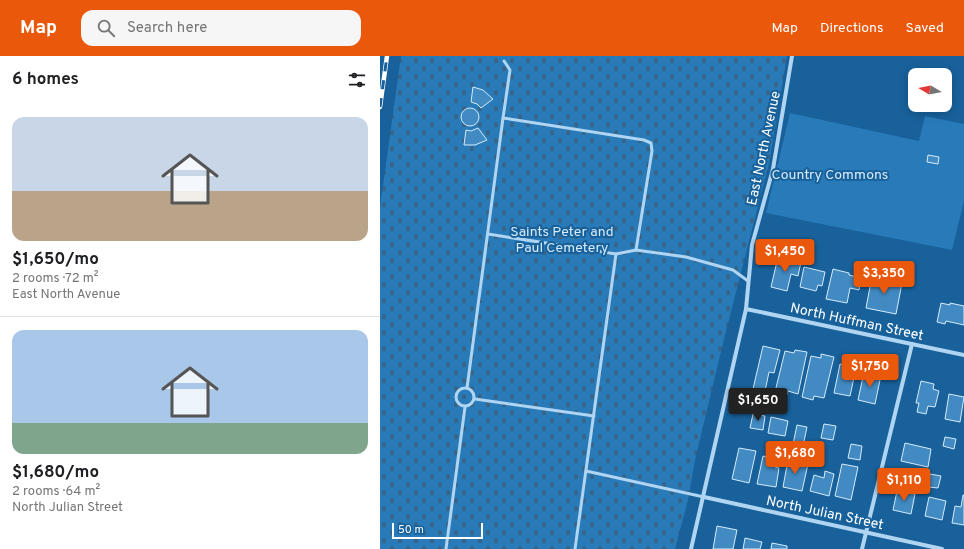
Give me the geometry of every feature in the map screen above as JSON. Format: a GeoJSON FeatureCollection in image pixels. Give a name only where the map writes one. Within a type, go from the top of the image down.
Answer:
{"type":"FeatureCollection","features":[{"type":"Feature","properties":{"kind":"street","name":"East North Avenue"},"geometry":{"type":"LineString","coordinates":[[691,549],[746,310],[752,245],[772,169],[792,56]]}},
{"type":"Feature","properties":{"kind":"street","name":"North Huffman Street"},"geometry":{"type":"LineString","coordinates":[[746,310],[964,355]]}},
{"type":"Feature","properties":{"kind":"street"},"geometry":{"type":"LineString","coordinates":[[862,549],[912,344]]}},
{"type":"Feature","properties":{"kind":"street","name":"North Julian Street"},"geometry":{"type":"LineString","coordinates":[[704,497],[942,549]]}},
{"type":"Feature","properties":{"kind":"lane"},"geometry":{"type":"LineString","coordinates":[[467,388],[510,70],[504,61]]}},
{"type":"Feature","properties":{"kind":"lane"},"geometry":{"type":"LineString","coordinates":[[503,118],[644,140],[651,143],[652,151],[636,250]]}},
{"type":"Feature","properties":{"kind":"lane"},"geometry":{"type":"LineString","coordinates":[[488,234],[616,254],[636,250],[686,257],[732,270],[748,281]]}},
{"type":"Feature","properties":{"kind":"lane"},"geometry":{"type":"LineString","coordinates":[[575,549],[616,254]]}},
{"type":"Feature","properties":{"kind":"lane"},"geometry":{"type":"LineString","coordinates":[[467,388],[472,391],[474,398],[471,405],[465,407],[459,404],[456,396],[459,391],[467,388]]}},
{"type":"Feature","properties":{"kind":"lane"},"geometry":{"type":"LineString","coordinates":[[474,398],[594,416]]}},
{"type":"Feature","properties":{"kind":"lane"},"geometry":{"type":"LineString","coordinates":[[446,549],[465,407]]}},
{"type":"Feature","properties":{"kind":"lane"},"geometry":{"type":"LineString","coordinates":[[586,471],[704,497]]}},
{"type":"Feature","properties":{"kind":"green space","name":"Saints Peter and Paul Cemetery"},"geometry":{"type":"Polygon","coordinates":[[[401,56],[787,56],[769,163],[724,339],[695,460],[688,500],[675,549],[380,549],[380,207],[401,56]]]}},
{"type":"Feature","properties":{"kind":"green space","name":"Country Commons"},"geometry":{"type":"Polygon","coordinates":[[[790,113],[919,141],[925,116],[964,124],[964,201],[952,250],[766,213],[790,113]]]}},
{"type":"Feature","properties":{"kind":"building"},"geometry":{"type":"Polygon","coordinates":[[[473,87],[483,90],[493,99],[481,108],[477,104],[471,102],[473,87]]]}},
{"type":"Feature","properties":{"kind":"building"},"geometry":{"type":"Polygon","coordinates":[[[470,108],[476,111],[479,117],[476,123],[470,126],[464,123],[461,117],[464,111],[470,108]]]}},
{"type":"Feature","properties":{"kind":"building"},"geometry":{"type":"Polygon","coordinates":[[[478,128],[487,140],[475,145],[464,145],[466,130],[471,131],[478,128]]]}},
{"type":"Feature","properties":{"kind":"building"},"geometry":{"type":"Polygon","coordinates":[[[928,155],[939,157],[938,164],[927,162],[928,155]]]}},
{"type":"Feature","properties":{"kind":"building"},"geometry":{"type":"Polygon","coordinates":[[[778,257],[801,262],[798,276],[791,274],[787,291],[771,287],[778,257]]]}},
{"type":"Feature","properties":{"kind":"building"},"geometry":{"type":"Polygon","coordinates":[[[804,267],[825,272],[822,286],[818,285],[816,291],[800,287],[804,267]]]}},
{"type":"Feature","properties":{"kind":"building"},"geometry":{"type":"Polygon","coordinates":[[[833,269],[861,278],[859,290],[850,288],[847,303],[826,299],[833,269]]]}},
{"type":"Feature","properties":{"kind":"building"},"geometry":{"type":"Polygon","coordinates":[[[872,276],[902,283],[896,314],[866,308],[872,276]]]}},
{"type":"Feature","properties":{"kind":"building"},"geometry":{"type":"Polygon","coordinates":[[[941,303],[964,306],[964,325],[946,321],[945,324],[937,322],[941,303]]]}},
{"type":"Feature","properties":{"kind":"building"},"geometry":{"type":"Polygon","coordinates":[[[763,346],[780,350],[774,373],[769,372],[765,391],[753,389],[763,346]]]}},
{"type":"Feature","properties":{"kind":"building"},"geometry":{"type":"Polygon","coordinates":[[[795,350],[807,352],[798,394],[788,391],[787,395],[775,392],[785,351],[794,353],[795,350]]]}},
{"type":"Feature","properties":{"kind":"building"},"geometry":{"type":"Polygon","coordinates":[[[821,354],[834,357],[824,398],[814,396],[813,400],[802,397],[811,356],[821,358],[821,354]]]}},
{"type":"Feature","properties":{"kind":"building"},"geometry":{"type":"Polygon","coordinates":[[[840,364],[856,368],[850,396],[834,393],[840,364]]]}},
{"type":"Feature","properties":{"kind":"building"},"geometry":{"type":"Polygon","coordinates":[[[864,372],[881,375],[875,404],[858,400],[864,372]]]}},
{"type":"Feature","properties":{"kind":"building"},"geometry":{"type":"Polygon","coordinates":[[[921,381],[934,384],[933,389],[939,391],[935,407],[928,406],[926,414],[917,412],[919,403],[916,403],[921,381]]]}},
{"type":"Feature","properties":{"kind":"building"},"geometry":{"type":"Polygon","coordinates":[[[949,394],[964,397],[960,422],[945,419],[949,394]]]}},
{"type":"Feature","properties":{"kind":"building"},"geometry":{"type":"Polygon","coordinates":[[[753,414],[765,416],[763,430],[750,428],[753,414]]]}},
{"type":"Feature","properties":{"kind":"building"},"geometry":{"type":"Polygon","coordinates":[[[771,417],[788,421],[785,436],[768,433],[771,417]]]}},
{"type":"Feature","properties":{"kind":"building"},"geometry":{"type":"Polygon","coordinates":[[[824,424],[836,426],[833,440],[821,438],[824,424]]]}},
{"type":"Feature","properties":{"kind":"building"},"geometry":{"type":"Polygon","coordinates":[[[797,425],[807,427],[802,451],[792,449],[797,425]]]}},
{"type":"Feature","properties":{"kind":"building"},"geometry":{"type":"Polygon","coordinates":[[[945,437],[956,439],[954,449],[943,446],[945,437]]]}},
{"type":"Feature","properties":{"kind":"building"},"geometry":{"type":"Polygon","coordinates":[[[905,443],[931,449],[928,467],[901,461],[905,443]]]}},
{"type":"Feature","properties":{"kind":"building"},"geometry":{"type":"Polygon","coordinates":[[[851,444],[862,446],[860,460],[848,458],[851,444]]]}},
{"type":"Feature","properties":{"kind":"building"},"geometry":{"type":"Polygon","coordinates":[[[739,448],[756,451],[749,483],[732,479],[739,448]]]}},
{"type":"Feature","properties":{"kind":"building"},"geometry":{"type":"Polygon","coordinates":[[[763,456],[776,459],[775,467],[779,468],[776,487],[757,484],[763,456]]]}},
{"type":"Feature","properties":{"kind":"building"},"geometry":{"type":"Polygon","coordinates":[[[788,460],[808,464],[802,491],[783,487],[788,460]]]}},
{"type":"Feature","properties":{"kind":"building"},"geometry":{"type":"Polygon","coordinates":[[[842,464],[858,467],[851,500],[835,496],[842,464]]]}},
{"type":"Feature","properties":{"kind":"building"},"geometry":{"type":"Polygon","coordinates":[[[917,470],[929,472],[927,482],[915,480],[917,470]]]}},
{"type":"Feature","properties":{"kind":"building"},"geometry":{"type":"Polygon","coordinates":[[[825,471],[834,474],[829,496],[810,491],[814,475],[824,478],[825,471]]]}},
{"type":"Feature","properties":{"kind":"building"},"geometry":{"type":"Polygon","coordinates":[[[930,474],[941,476],[938,488],[928,487],[930,474]]]}},
{"type":"Feature","properties":{"kind":"building"},"geometry":{"type":"Polygon","coordinates":[[[897,491],[915,494],[911,514],[893,510],[897,491]]]}},
{"type":"Feature","properties":{"kind":"building"},"geometry":{"type":"Polygon","coordinates":[[[963,495],[964,525],[952,523],[955,506],[961,507],[963,495]]]}},
{"type":"Feature","properties":{"kind":"building"},"geometry":{"type":"Polygon","coordinates":[[[929,497],[946,501],[942,520],[925,516],[929,497]]]}},
{"type":"Feature","properties":{"kind":"building"},"geometry":{"type":"Polygon","coordinates":[[[717,526],[737,530],[733,549],[713,549],[717,526]]]}},
{"type":"Feature","properties":{"kind":"building"},"geometry":{"type":"Polygon","coordinates":[[[745,538],[762,542],[760,549],[743,549],[745,538]]]}},
{"type":"Feature","properties":{"kind":"building"},"geometry":{"type":"Polygon","coordinates":[[[772,543],[787,546],[787,549],[771,549],[772,543]]]}},
{"type":"Feature","properties":{"kind":"railway"},"geometry":{"type":"LineString","coordinates":[[380,107],[387,56]]}}]}
